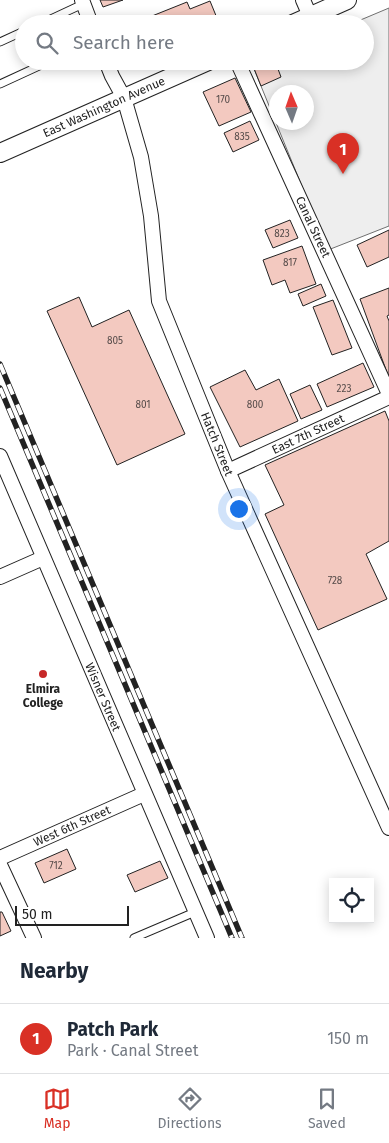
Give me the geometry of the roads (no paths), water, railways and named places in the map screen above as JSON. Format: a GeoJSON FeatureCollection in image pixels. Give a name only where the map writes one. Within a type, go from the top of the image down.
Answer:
{"type":"FeatureCollection","features":[{"type":"Feature","properties":{"kind":"street"},"geometry":{"type":"LineString","coordinates":[[303,0],[310,15]]}},
{"type":"Feature","properties":{"kind":"street"},"geometry":{"type":"LineString","coordinates":[[312,15],[347,0]]}},
{"type":"Feature","properties":{"kind":"street"},"geometry":{"type":"LineString","coordinates":[[83,2],[88,15]]}},
{"type":"Feature","properties":{"kind":"street","name":"Hatch Street"},"geometry":{"type":"LineString","coordinates":[[110,70],[124,98],[142,165],[151,216],[159,301],[228,472],[389,828]]}},
{"type":"Feature","properties":{"kind":"street","name":"East Washington Avenue"},"geometry":{"type":"LineString","coordinates":[[0,153],[188,70]]}},
{"type":"Feature","properties":{"kind":"street","name":"Canal Street"},"geometry":{"type":"LineString","coordinates":[[241,70],[389,395]]}},
{"type":"Feature","properties":{"kind":"street","name":"East 7th Street"},"geometry":{"type":"LineString","coordinates":[[228,472],[389,395]]}},
{"type":"Feature","properties":{"kind":"street","name":"Wisner Street"},"geometry":{"type":"LineString","coordinates":[[0,456],[207,938]]}},
{"type":"Feature","properties":{"kind":"street"},"geometry":{"type":"LineString","coordinates":[[0,577],[43,558]]}},
{"type":"Feature","properties":{"kind":"street","name":"West 6th Street"},"geometry":{"type":"LineString","coordinates":[[0,858],[144,794]]}},
{"type":"Feature","properties":{"kind":"street"},"geometry":{"type":"LineString","coordinates":[[0,865],[34,938]]}},
{"type":"Feature","properties":{"kind":"lane"},"geometry":{"type":"LineString","coordinates":[[58,15],[83,2]]}},
{"type":"Feature","properties":{"kind":"lane"},"geometry":{"type":"LineString","coordinates":[[0,42],[15,35]]}},
{"type":"Feature","properties":{"kind":"lane"},"geometry":{"type":"LineString","coordinates":[[0,84],[30,70]]}},
{"type":"Feature","properties":{"kind":"lane"},"geometry":{"type":"LineString","coordinates":[[134,938],[195,912]]}},
{"type":"Feature","properties":{"kind":"railway"},"geometry":{"type":"LineString","coordinates":[[0,364],[242,938]]}},
{"type":"Feature","properties":{"kind":"railway"},"geometry":{"type":"LineString","coordinates":[[0,388],[232,938]]}},
{"type":"Feature","properties":{"kind":"place","name":"Patch Park"},"geometry":{"type":"Point","coordinates":[343,174]}},
{"type":"Feature","properties":{"kind":"place","name":"Elmira College"},"geometry":{"type":"Point","coordinates":[43,674]}}]}
